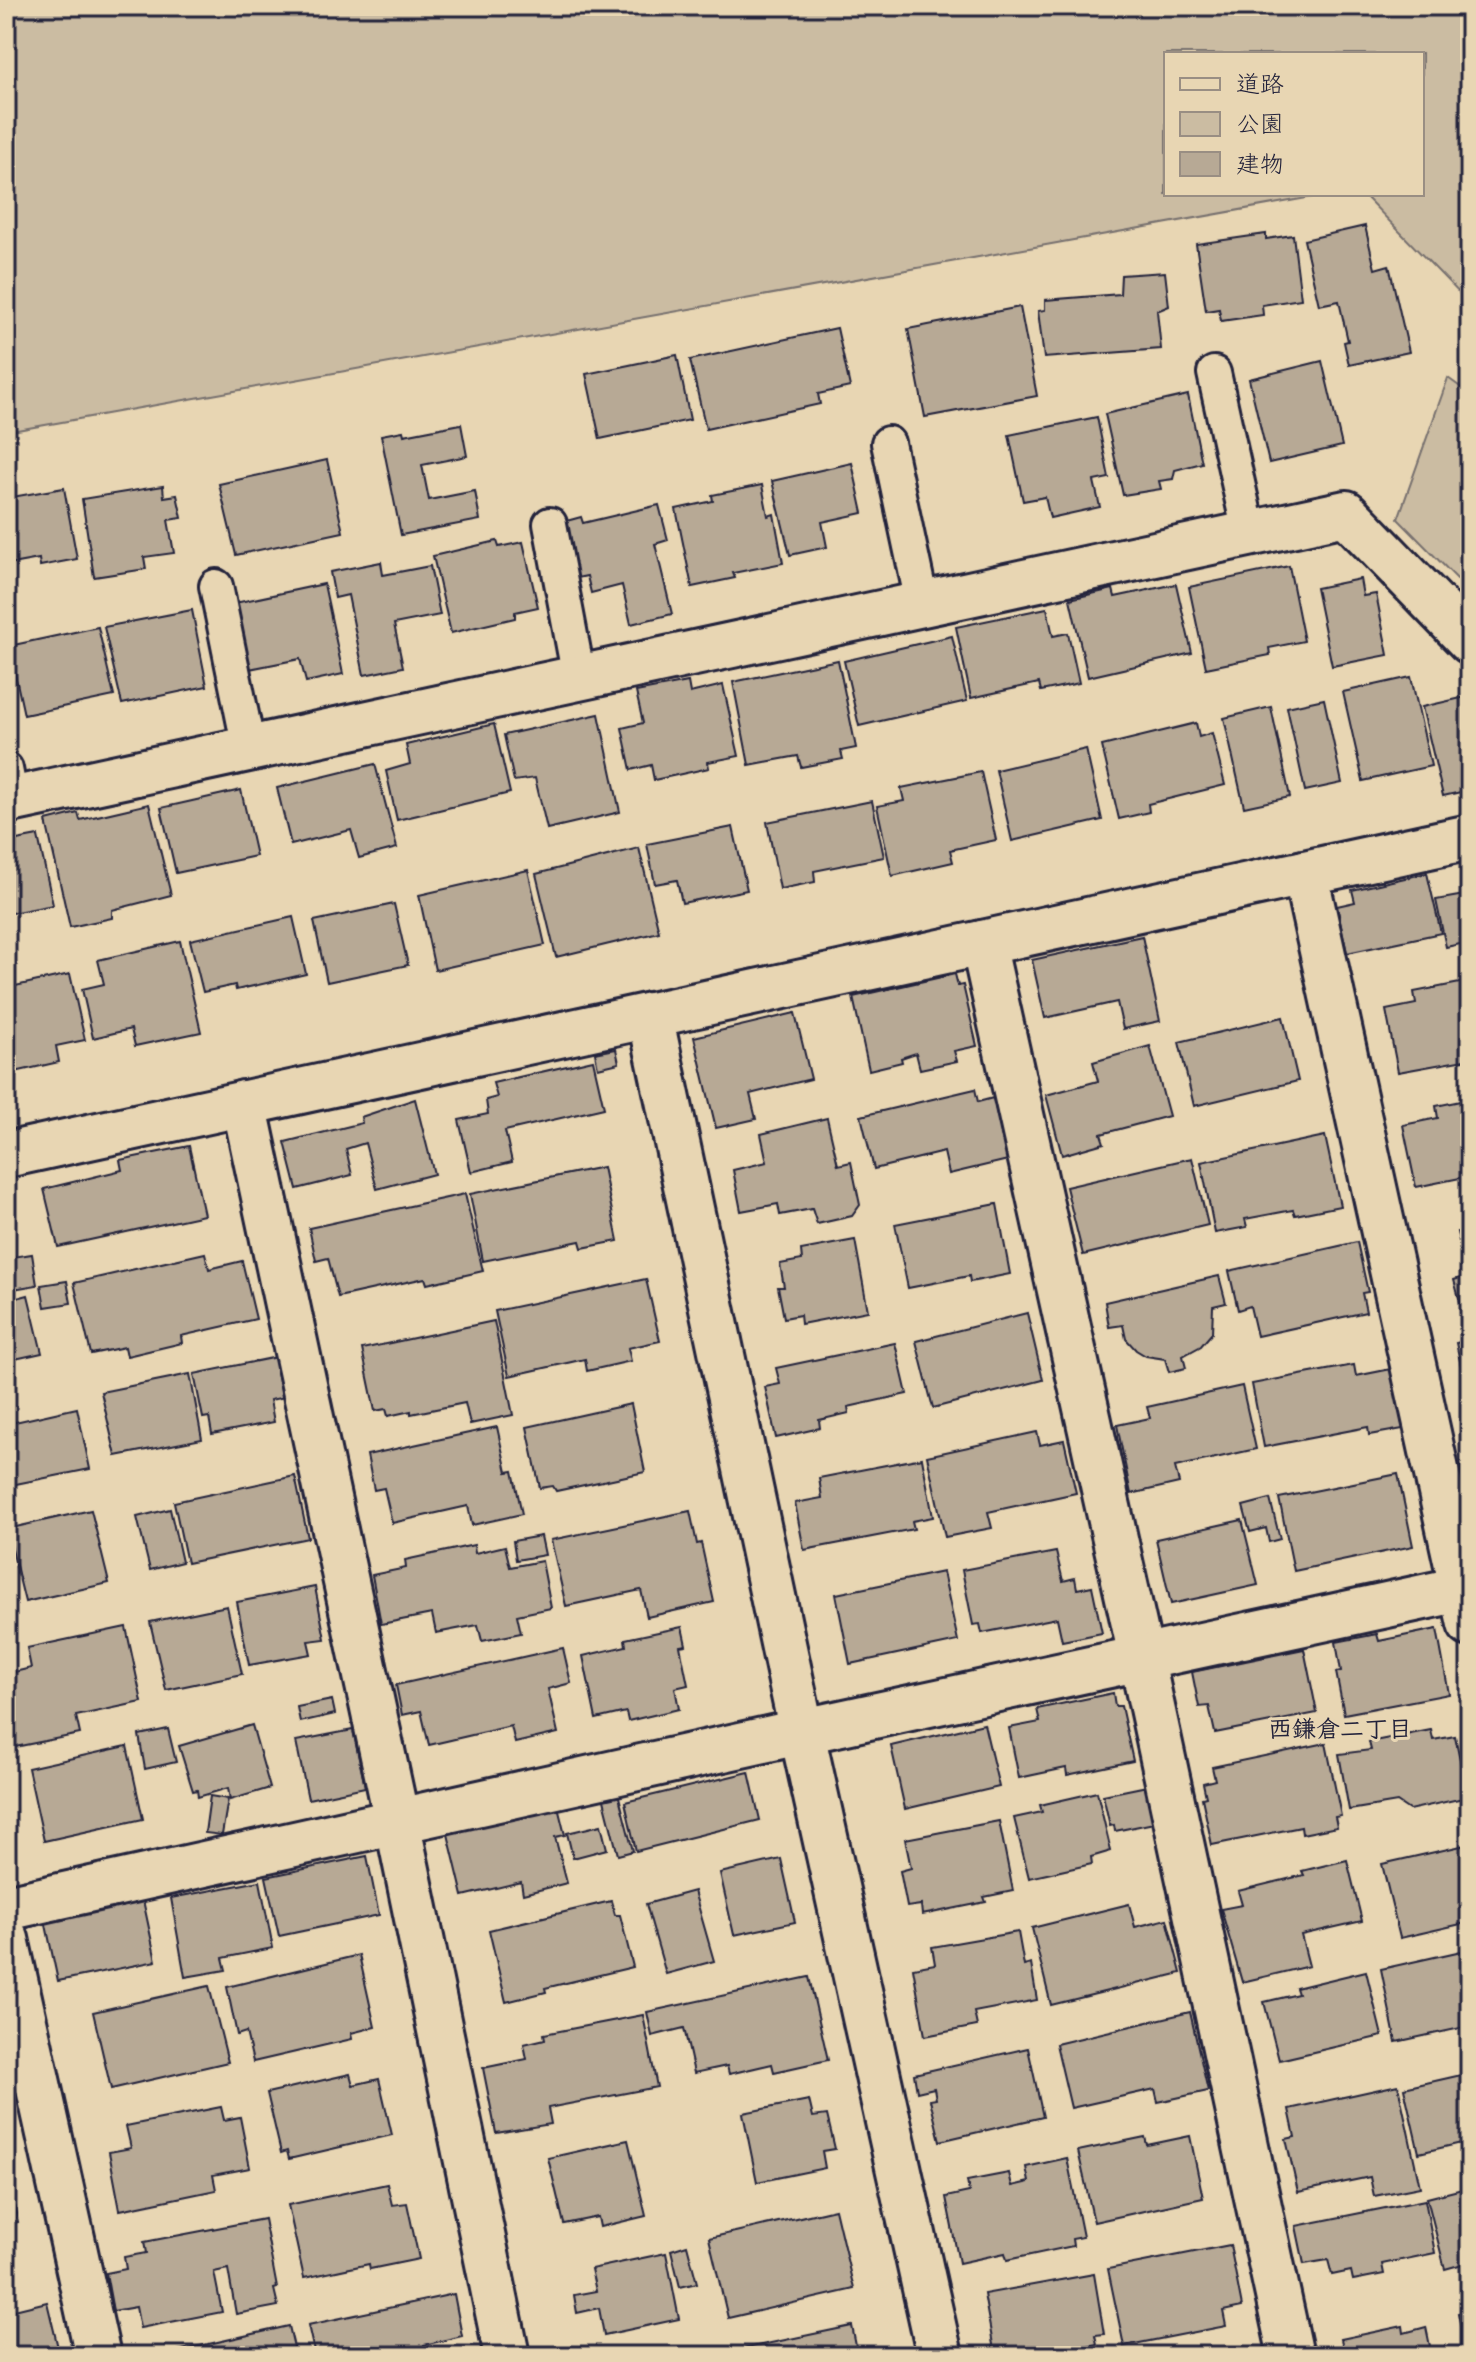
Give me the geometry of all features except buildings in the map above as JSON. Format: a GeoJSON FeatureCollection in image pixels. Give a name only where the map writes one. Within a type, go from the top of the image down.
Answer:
{"type":"FeatureCollection","features":[{"type":"Feature","properties":{"kind":"street"},"geometry":{"type":"LineString","coordinates":[[8,790],[249,749],[1346,513],[1470,641]]}},
{"type":"Feature","properties":{"kind":"street"},"geometry":{"type":"LineString","coordinates":[[6,1155],[1470,837]]}},
{"type":"Feature","properties":{"kind":"street"},"geometry":{"type":"LineString","coordinates":[[6,1908],[1141,1656],[1467,1600],[1305,873]]}},
{"type":"Feature","properties":{"kind":"street"},"geometry":{"type":"LineString","coordinates":[[983,943],[1141,1656],[1291,2356]]}},
{"type":"Feature","properties":{"kind":"street"},"geometry":{"type":"LineString","coordinates":[[650,1015],[802,1733],[940,2356]]}},
{"type":"Feature","properties":{"kind":"street"},"geometry":{"type":"LineString","coordinates":[[244,1103],[507,2356]]}},
{"type":"Feature","properties":{"kind":"street"},"geometry":{"type":"LineString","coordinates":[[6,1939],[98,2356]]}},
{"type":"Feature","properties":{"kind":"lane"},"geometry":{"type":"LineString","coordinates":[[1214,373],[1249,533]]}},
{"type":"Feature","properties":{"kind":"lane"},"geometry":{"type":"LineString","coordinates":[[888,443],[922,603]]}},
{"type":"Feature","properties":{"kind":"lane"},"geometry":{"type":"LineString","coordinates":[[550,524],[579,678]]}},
{"type":"Feature","properties":{"kind":"lane"},"geometry":{"type":"LineString","coordinates":[[216,586],[249,749]]}},
{"type":"Feature","properties":{"kind":"green space"},"geometry":{"type":"Polygon","coordinates":[[[6,6],[1470,6],[1470,304],[1365,196],[1424,196],[1424,52],[1164,52],[1164,196],[1318,196],[6,432],[6,6]]]}},
{"type":"Feature","properties":{"kind":"green space"},"geometry":{"type":"Polygon","coordinates":[[[1448,378],[1470,394],[1470,592],[1398,519],[1448,378]]]}},
{"type":"Feature","properties":{"kind":"district","name":"西鎌倉二丁目"},"geometry":{"type":"Point","coordinates":[1340,1730]}}]}
